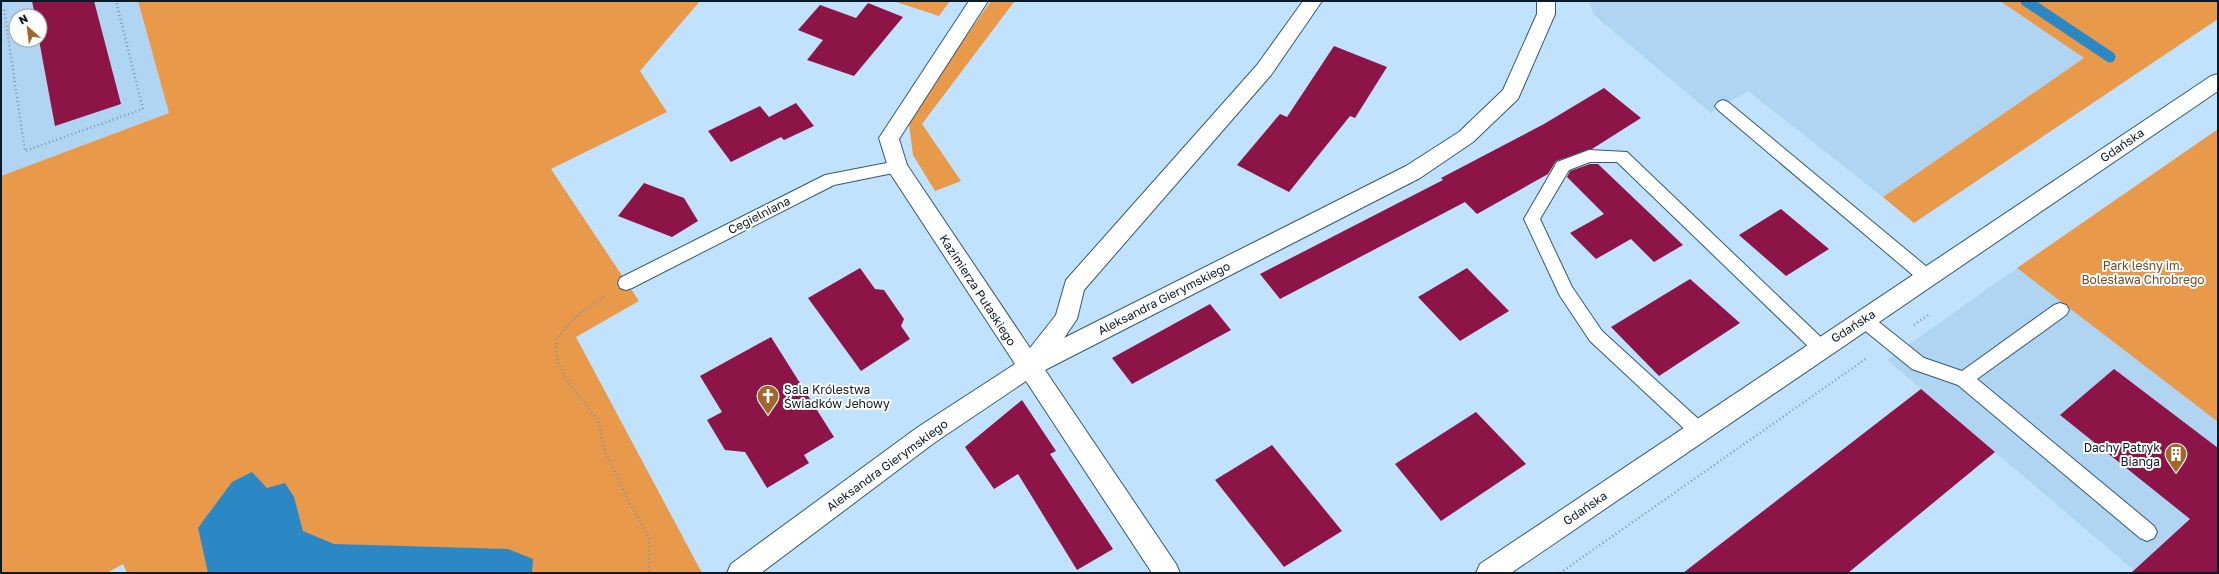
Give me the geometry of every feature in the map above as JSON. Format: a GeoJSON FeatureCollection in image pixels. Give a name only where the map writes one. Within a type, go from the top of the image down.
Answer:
{"type":"FeatureCollection","features":[{"type":"Feature","properties":{"kind":"street","name":"Kazimierza Pułaskiego"},"geometry":{"type":"LineString","coordinates":[[979,1],[889,138],[897,167],[1167,573]]}},
{"type":"Feature","properties":{"kind":"street"},"geometry":{"type":"LineString","coordinates":[[1029,367],[1066,319],[1074,286],[1264,70],[1313,1]]}},
{"type":"Feature","properties":{"kind":"street","name":"Aleksandra Gierymskiego"},"geometry":{"type":"LineString","coordinates":[[740,573],[926,435],[1029,367],[1413,172],[1466,137],[1511,94],[1546,14],[1546,1]]}},
{"type":"Feature","properties":{"kind":"street","name":"Gdańska"},"geometry":{"type":"LineString","coordinates":[[1489,573],[2218,81]]}},
{"type":"Feature","properties":{"kind":"lane"},"geometry":{"type":"LineString","coordinates":[[1723,106],[1927,277]]}},
{"type":"Feature","properties":{"kind":"lane"},"geometry":{"type":"LineString","coordinates":[[1699,431],[1596,336],[1566,291],[1532,219],[1564,166],[1589,156],[1621,156],[1821,348]]}},
{"type":"Feature","properties":{"kind":"lane","name":"Cegielniana"},"geometry":{"type":"LineString","coordinates":[[626,283],[831,179],[897,167]]}},
{"type":"Feature","properties":{"kind":"lane"},"geometry":{"type":"LineString","coordinates":[[1964,379],[2060,310]]}},
{"type":"Feature","properties":{"kind":"lane"},"geometry":{"type":"LineString","coordinates":[[1864,320],[1918,364],[1964,379],[2147,532]]}},
{"type":"Feature","properties":{"kind":"path"},"geometry":{"type":"LineString","coordinates":[[1,10],[4,9],[25,151],[143,109],[116,1]]}},
{"type":"Feature","properties":{"kind":"path"},"geometry":{"type":"LineString","coordinates":[[626,283],[579,314],[556,338],[557,361],[572,386],[598,420],[605,452],[630,504],[649,537],[648,573]]}},
{"type":"Feature","properties":{"kind":"shaded area"},"geometry":{"type":"Polygon","coordinates":[[[1,1],[138,1],[169,113],[1,176],[1,1]]]}},
{"type":"Feature","properties":{"kind":"shaded area"},"geometry":{"type":"Polygon","coordinates":[[[1589,1],[2000,1],[2084,58],[1883,197],[1748,91],[1711,113],[1594,15],[1589,1]]]}},
{"type":"Feature","properties":{"kind":"shaded area"},"geometry":{"type":"Polygon","coordinates":[[[2017,268],[2218,422],[2218,573],[2137,573],[1887,360],[2017,268]]]}},
{"type":"Feature","properties":{"kind":"green space"},"geometry":{"type":"Polygon","coordinates":[[[138,1],[700,1],[640,71],[667,112],[551,169],[639,301],[576,337],[702,573],[127,573],[123,564],[107,573],[1,573],[1,176],[169,113],[138,1]]]}},
{"type":"Feature","properties":{"kind":"green space"},"geometry":{"type":"Polygon","coordinates":[[[893,1],[950,1],[939,16],[893,1]]]}},
{"type":"Feature","properties":{"kind":"green space"},"geometry":{"type":"Polygon","coordinates":[[[991,1],[1014,2],[922,124],[961,181],[935,191],[913,155],[909,124],[928,90],[991,1]]]}},
{"type":"Feature","properties":{"kind":"green space"},"geometry":{"type":"Polygon","coordinates":[[[2000,1],[2218,1],[2218,19],[1914,223],[1883,197],[2084,58],[2000,1]]]}},
{"type":"Feature","properties":{"kind":"green space","name":"Park leśny im. Bolesława Chrobrego"},"geometry":{"type":"Polygon","coordinates":[[[2218,129],[2218,422],[2017,268],[2218,129]]]}},
{"type":"Feature","properties":{"kind":"water"},"geometry":{"type":"Polygon","coordinates":[[[252,472],[267,488],[285,483],[294,497],[303,531],[334,544],[508,549],[533,559],[532,573],[208,573],[198,528],[232,482],[252,472]]]}},
{"type":"Feature","properties":{"kind":"building"},"geometry":{"type":"Polygon","coordinates":[[[32,1],[94,1],[121,104],[55,126],[40,48],[48,48],[48,8],[33,8],[32,1]]]}},
{"type":"Feature","properties":{"kind":"building"},"geometry":{"type":"Polygon","coordinates":[[[868,3],[903,17],[854,76],[807,60],[823,40],[798,30],[820,5],[856,18],[868,3]]]}},
{"type":"Feature","properties":{"kind":"building"},"geometry":{"type":"Polygon","coordinates":[[[1334,46],[1387,67],[1355,118],[1350,116],[1289,192],[1237,165],[1280,114],[1287,117],[1334,46]]]}},
{"type":"Feature","properties":{"kind":"building"},"geometry":{"type":"Polygon","coordinates":[[[1604,88],[1641,118],[1592,149],[1556,161],[1548,174],[1477,214],[1465,202],[1280,299],[1260,274],[1443,180],[1441,178],[1544,124],[1604,88]]]}},
{"type":"Feature","properties":{"kind":"building"},"geometry":{"type":"Polygon","coordinates":[[[796,103],[814,126],[784,140],[781,137],[731,162],[708,131],[760,106],[769,117],[796,103]]]}},
{"type":"Feature","properties":{"kind":"building"},"geometry":{"type":"Polygon","coordinates":[[[1590,164],[1598,164],[1683,245],[1654,262],[1631,239],[1596,259],[1570,233],[1604,214],[1567,177],[1570,171],[1590,164]]]}},
{"type":"Feature","properties":{"kind":"building"},"geometry":{"type":"Polygon","coordinates":[[[644,183],[684,198],[698,221],[672,237],[618,216],[644,183]]]}},
{"type":"Feature","properties":{"kind":"building"},"geometry":{"type":"Polygon","coordinates":[[[1781,209],[1829,249],[1786,276],[1739,235],[1781,209]]]}},
{"type":"Feature","properties":{"kind":"building"},"geometry":{"type":"Polygon","coordinates":[[[860,268],[875,289],[884,290],[904,319],[901,326],[910,339],[861,371],[808,298],[860,268]]]}},
{"type":"Feature","properties":{"kind":"building"},"geometry":{"type":"Polygon","coordinates":[[[1467,268],[1509,311],[1460,341],[1418,297],[1467,268]]]}},
{"type":"Feature","properties":{"kind":"building"},"geometry":{"type":"Polygon","coordinates":[[[1690,279],[1740,323],[1659,376],[1611,327],[1690,279]]]}},
{"type":"Feature","properties":{"kind":"building"},"geometry":{"type":"Polygon","coordinates":[[[1210,304],[1231,330],[1132,384],[1112,358],[1210,304]]]}},
{"type":"Feature","properties":{"kind":"building","name":"Sala Królestwa Świadków Jehowy"},"geometry":{"type":"Polygon","coordinates":[[[771,337],[834,437],[804,455],[809,463],[767,488],[745,452],[725,450],[707,420],[722,412],[700,376],[771,337]]]}},
{"type":"Feature","properties":{"kind":"building","name":"Dachy Patryk Bianga"},"geometry":{"type":"Polygon","coordinates":[[[2114,369],[2218,448],[2218,573],[2131,573],[2190,519],[2060,415],[2114,369]]]}},
{"type":"Feature","properties":{"kind":"building"},"geometry":{"type":"Polygon","coordinates":[[[1921,389],[1995,452],[1848,573],[1683,573],[1921,389]]]}},
{"type":"Feature","properties":{"kind":"building"},"geometry":{"type":"Polygon","coordinates":[[[1022,400],[1056,451],[1050,454],[1113,549],[1077,570],[1018,474],[994,489],[965,447],[1022,400]]]}},
{"type":"Feature","properties":{"kind":"building"},"geometry":{"type":"Polygon","coordinates":[[[1476,412],[1526,464],[1441,521],[1395,464],[1476,412]]]}},
{"type":"Feature","properties":{"kind":"building"},"geometry":{"type":"Polygon","coordinates":[[[1272,445],[1342,531],[1284,567],[1215,480],[1272,445]]]}},
{"type":"Feature","properties":{"kind":"waterway"},"geometry":{"type":"LineString","coordinates":[[2026,1],[2110,57]]}},
{"type":"Feature","properties":{"kind":"place","name":"Sala Królestwa Świadków Jehowy"},"geometry":{"type":"Point","coordinates":[768,416]}},
{"type":"Feature","properties":{"kind":"place","name":"Dachy Patryk Bianga"},"geometry":{"type":"Point","coordinates":[2176,474]}}]}
